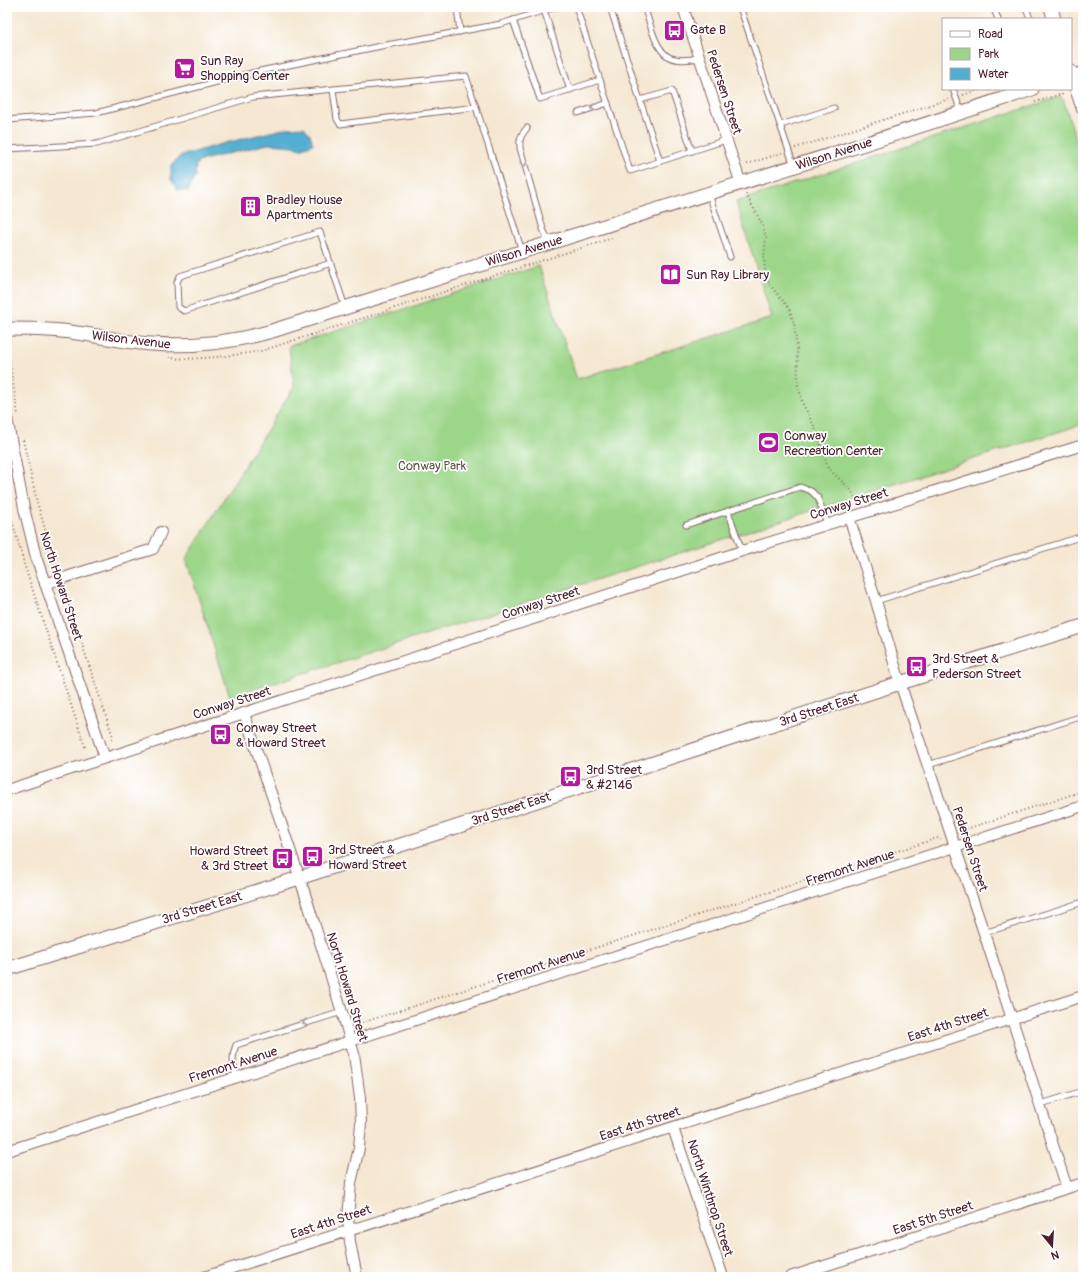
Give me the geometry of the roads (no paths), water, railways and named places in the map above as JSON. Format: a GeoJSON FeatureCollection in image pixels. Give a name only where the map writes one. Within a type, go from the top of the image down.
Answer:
{"type":"FeatureCollection","features":[{"type":"Feature","properties":{"kind":"street","name":"Pedersen Street"},"geometry":{"type":"LineString","coordinates":[[683,7],[741,184]]}},
{"type":"Feature","properties":{"kind":"street"},"geometry":{"type":"LineString","coordinates":[[1051,7],[1054,18]]}},
{"type":"Feature","properties":{"kind":"street"},"geometry":{"type":"LineString","coordinates":[[1074,74],[1083,108]]}},
{"type":"Feature","properties":{"kind":"street","name":"Wilson Avenue"},"geometry":{"type":"LineString","coordinates":[[8,335],[38,329],[76,332],[142,344],[183,345],[213,343],[247,338],[795,167],[1029,90]]}},
{"type":"Feature","properties":{"kind":"street","name":"North Howard Street"},"geometry":{"type":"LineString","coordinates":[[7,418],[24,508],[36,557],[105,758]]}},
{"type":"Feature","properties":{"kind":"street","name":"Conway Street"},"geometry":{"type":"LineString","coordinates":[[7,790],[827,524],[1083,445]]}},
{"type":"Feature","properties":{"kind":"street","name":"Pedersen Street"},"geometry":{"type":"LineString","coordinates":[[849,517],[900,683],[1041,1104],[1067,1188]]}},
{"type":"Feature","properties":{"kind":"street"},"geometry":{"type":"LineString","coordinates":[[45,584],[153,549],[161,532]]}},
{"type":"Feature","properties":{"kind":"street","name":"3rd Street East"},"geometry":{"type":"LineString","coordinates":[[7,969],[299,878],[900,683],[1083,626]]}},
{"type":"Feature","properties":{"kind":"street","name":"North Howard Street"},"geometry":{"type":"LineString","coordinates":[[244,713],[351,1041],[357,1071],[361,1123],[359,1148],[351,1183],[349,1230],[357,1277]]}},
{"type":"Feature","properties":{"kind":"street","name":"Fremont Avenue"},"geometry":{"type":"LineString","coordinates":[[7,1151],[956,848],[1083,806]]}},
{"type":"Feature","properties":{"kind":"street","name":"East 4th Street"},"geometry":{"type":"LineString","coordinates":[[204,1277],[1083,996]]}},
{"type":"Feature","properties":{"kind":"street","name":"North Winthrop Street"},"geometry":{"type":"LineString","coordinates":[[673,1128],[723,1277]]}},
{"type":"Feature","properties":{"kind":"street","name":"East 5th Street"},"geometry":{"type":"LineString","coordinates":[[790,1277],[1083,1183]]}},
{"type":"Feature","properties":{"kind":"lane"},"geometry":{"type":"LineString","coordinates":[[457,7],[460,32]]}},
{"type":"Feature","properties":{"kind":"lane"},"geometry":{"type":"LineString","coordinates":[[7,120],[96,113],[260,71],[381,46],[501,24],[555,7]]}},
{"type":"Feature","properties":{"kind":"lane"},"geometry":{"type":"LineString","coordinates":[[576,7],[630,171],[726,140]]}},
{"type":"Feature","properties":{"kind":"lane"},"geometry":{"type":"LineString","coordinates":[[610,7],[660,161]]}},
{"type":"Feature","properties":{"kind":"lane"},"geometry":{"type":"LineString","coordinates":[[645,7],[656,44],[665,55],[679,60],[699,58]]}},
{"type":"Feature","properties":{"kind":"lane"},"geometry":{"type":"LineString","coordinates":[[740,7],[795,167]]}},
{"type":"Feature","properties":{"kind":"lane"},"geometry":{"type":"LineString","coordinates":[[994,7],[998,18]]}},
{"type":"Feature","properties":{"kind":"lane"},"geometry":{"type":"LineString","coordinates":[[1026,7],[1030,18]]}},
{"type":"Feature","properties":{"kind":"lane"},"geometry":{"type":"LineString","coordinates":[[544,10],[570,90]]}},
{"type":"Feature","properties":{"kind":"lane"},"geometry":{"type":"LineString","coordinates":[[513,20],[540,99],[600,80]]}},
{"type":"Feature","properties":{"kind":"lane"},"geometry":{"type":"LineString","coordinates":[[7,149],[97,144],[253,97],[466,76],[522,252]]}},
{"type":"Feature","properties":{"kind":"lane"},"geometry":{"type":"LineString","coordinates":[[333,90],[337,119],[340,124],[476,107]]}},
{"type":"Feature","properties":{"kind":"lane"},"geometry":{"type":"LineString","coordinates":[[953,90],[961,113]]}},
{"type":"Feature","properties":{"kind":"lane"},"geometry":{"type":"LineString","coordinates":[[640,100],[672,91],[692,151]]}},
{"type":"Feature","properties":{"kind":"lane"},"geometry":{"type":"LineString","coordinates":[[578,112],[608,103]]}},
{"type":"Feature","properties":{"kind":"lane"},"geometry":{"type":"LineString","coordinates":[[780,125],[834,108]]}},
{"type":"Feature","properties":{"kind":"lane"},"geometry":{"type":"LineString","coordinates":[[527,128],[522,133],[520,148],[543,229],[549,243]]}},
{"type":"Feature","properties":{"kind":"lane"},"geometry":{"type":"LineString","coordinates":[[709,194],[730,257]]}},
{"type":"Feature","properties":{"kind":"lane"},"geometry":{"type":"LineString","coordinates":[[331,263],[184,311],[178,307],[177,282],[180,276],[320,232],[331,263],[346,308]]}},
{"type":"Feature","properties":{"kind":"lane"},"geometry":{"type":"LineString","coordinates":[[686,524],[800,487],[811,491],[818,498],[827,524]]}},
{"type":"Feature","properties":{"kind":"lane"},"geometry":{"type":"LineString","coordinates":[[728,511],[742,552]]}},
{"type":"Feature","properties":{"kind":"lane"},"geometry":{"type":"LineString","coordinates":[[876,601],[1083,536]]}},
{"type":"Feature","properties":{"kind":"lane"},"geometry":{"type":"LineString","coordinates":[[928,765],[1083,716]]}},
{"type":"Feature","properties":{"kind":"lane"},"geometry":{"type":"LineString","coordinates":[[984,933],[1083,902]]}},
{"type":"Feature","properties":{"kind":"lane"},"geometry":{"type":"LineString","coordinates":[[237,1078],[233,1063],[233,1052],[236,1045],[342,1012]]}},
{"type":"Feature","properties":{"kind":"lane"},"geometry":{"type":"LineString","coordinates":[[1041,1104],[1083,1091]]}},
{"type":"Feature","properties":{"kind":"water"},"geometry":{"type":"Polygon","coordinates":[[[304,127],[310,134],[313,144],[300,149],[294,146],[268,144],[203,160],[196,164],[195,177],[188,191],[177,190],[171,179],[171,166],[180,156],[287,128],[304,127]]]}},
{"type":"Feature","properties":{"kind":"place","name":"Gate B"},"geometry":{"type":"Point","coordinates":[675,30]}},
{"type":"Feature","properties":{"kind":"place","name":"Sun Ray Shopping Center"},"geometry":{"type":"Point","coordinates":[184,68]}},
{"type":"Feature","properties":{"kind":"place","name":"Bradley House Apartments"},"geometry":{"type":"Point","coordinates":[251,207]}},
{"type":"Feature","properties":{"kind":"place","name":"Sun Ray Library"},"geometry":{"type":"Point","coordinates":[670,275]}},
{"type":"Feature","properties":{"kind":"place","name":"Conway Recreation Center"},"geometry":{"type":"Point","coordinates":[769,443]}},
{"type":"Feature","properties":{"kind":"place","name":"3rd Street & Pederson Street"},"geometry":{"type":"Point","coordinates":[916,666]}},
{"type":"Feature","properties":{"kind":"place","name":"Conway Street & Howard Street"},"geometry":{"type":"Point","coordinates":[221,735]}},
{"type":"Feature","properties":{"kind":"place","name":"3rd Street & #2146"},"geometry":{"type":"Point","coordinates":[570,777]}},
{"type":"Feature","properties":{"kind":"place","name":"3rd Street & Howard Street"},"geometry":{"type":"Point","coordinates":[313,857]}},
{"type":"Feature","properties":{"kind":"place","name":"Howard Street & 3rd Street"},"geometry":{"type":"Point","coordinates":[283,858]}},
{"type":"Feature","properties":{"kind":"park label","name":"Conway Park"},"geometry":{"type":"Point","coordinates":[432,466]}}]}
